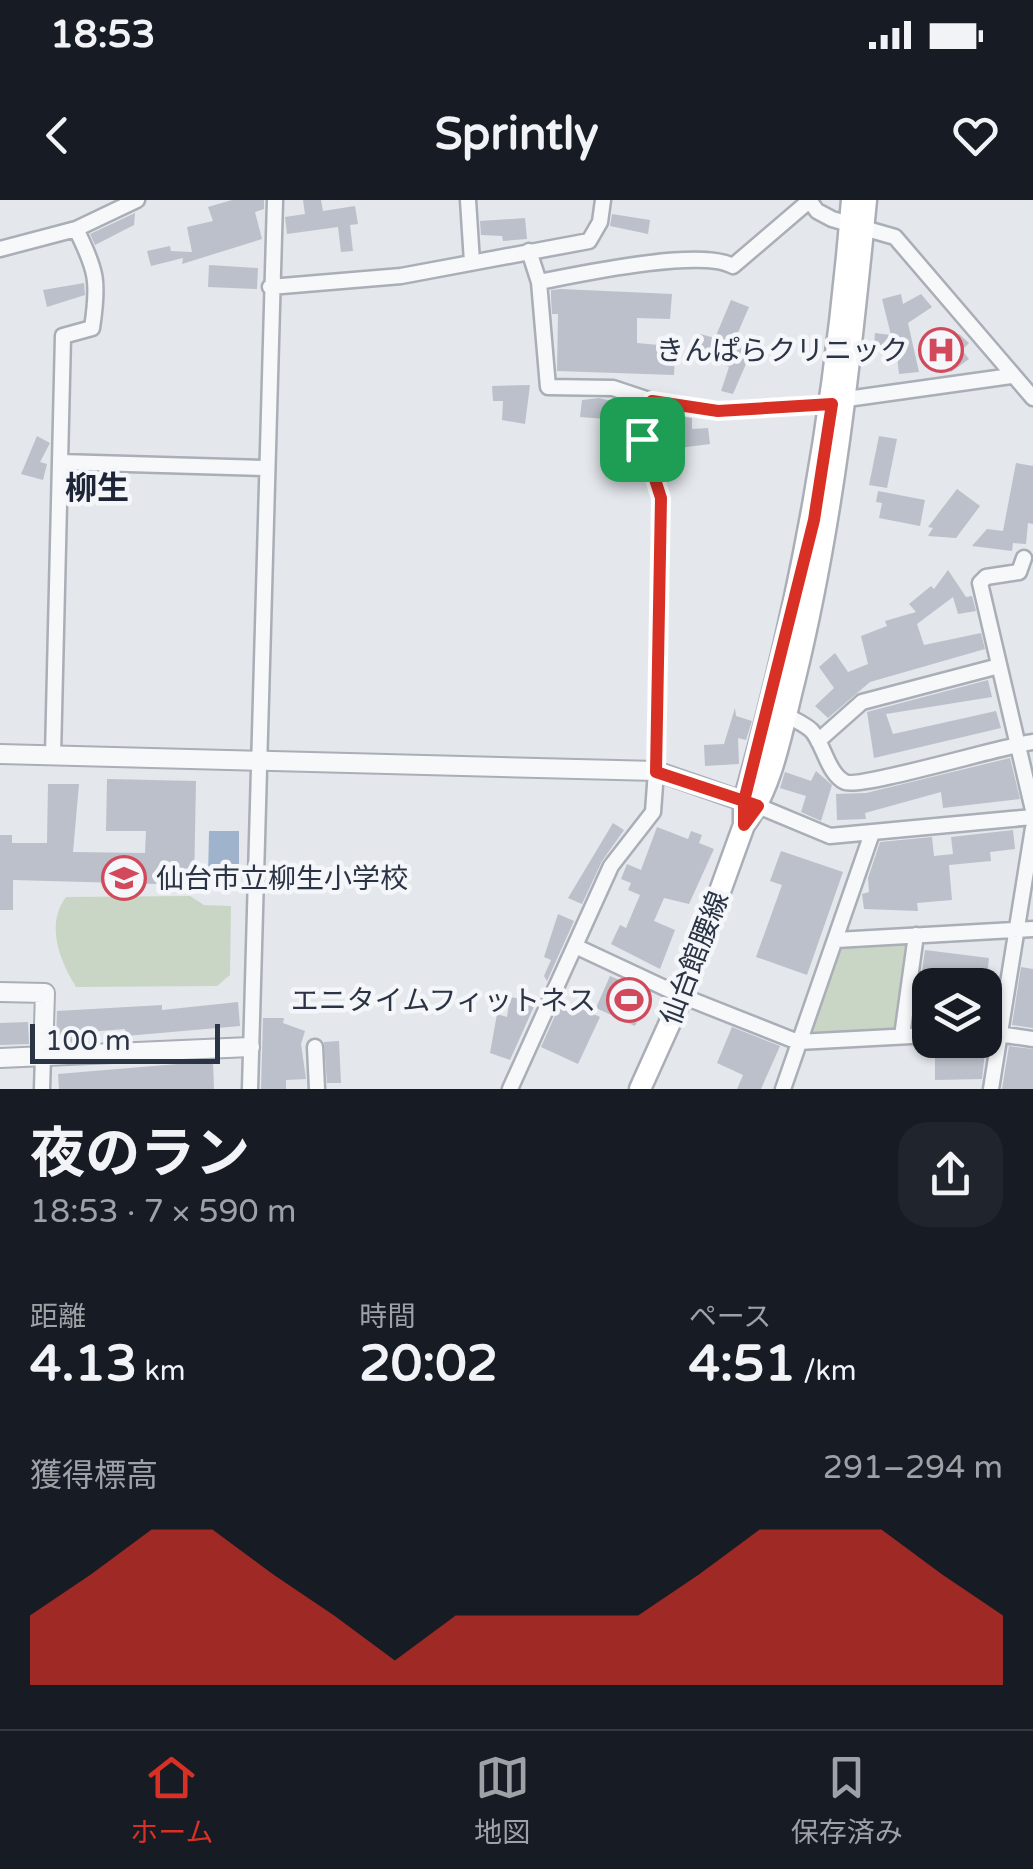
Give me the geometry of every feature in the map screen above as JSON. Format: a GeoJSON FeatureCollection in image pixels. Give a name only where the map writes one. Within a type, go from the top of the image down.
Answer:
{"type":"FeatureCollection","features":[{"type":"Feature","properties":{"kind":"main road","name":"仙台館腰線"},"geometry":{"type":"LineString","coordinates":[[852,200],[857,224]]}},
{"type":"Feature","properties":{"kind":"main road","name":"仙台館腰線"},"geometry":{"type":"LineString","coordinates":[[640,1089],[682,996],[786,715],[825,540],[857,224],[866,200]]}},
{"type":"Feature","properties":{"kind":"main road","name":"仙台館腰線"},"geometry":{"type":"LineString","coordinates":[[751,804],[839,401]]}},
{"type":"Feature","properties":{"kind":"street"},"geometry":{"type":"LineString","coordinates":[[0,249],[76,229],[136,200]]}},
{"type":"Feature","properties":{"kind":"street"},"geometry":{"type":"LineString","coordinates":[[250,1089],[275,200]]}},
{"type":"Feature","properties":{"kind":"street"},"geometry":{"type":"LineString","coordinates":[[468,200],[472,262]]}},
{"type":"Feature","properties":{"kind":"street"},"geometry":{"type":"LineString","coordinates":[[270,287],[401,276],[588,241],[600,222],[603,200]]}},
{"type":"Feature","properties":{"kind":"street"},"geometry":{"type":"LineString","coordinates":[[539,282],[628,264],[675,264],[710,257],[733,266],[809,200],[817,211],[894,237],[1032,396]]}},
{"type":"Feature","properties":{"kind":"street"},"geometry":{"type":"LineString","coordinates":[[53,755],[63,336],[92,328],[98,288],[97,270],[76,229]]}},
{"type":"Feature","properties":{"kind":"street"},"geometry":{"type":"LineString","coordinates":[[529,251],[539,282],[548,387],[613,388],[652,401],[718,411],[839,401],[1011,376]]}},
{"type":"Feature","properties":{"kind":"street"},"geometry":{"type":"LineString","coordinates":[[510,1089],[611,866],[653,812],[661,498],[640,431],[652,401]]}},
{"type":"Feature","properties":{"kind":"street"},"geometry":{"type":"LineString","coordinates":[[60,462],[266,468]]}},
{"type":"Feature","properties":{"kind":"street"},"geometry":{"type":"LineString","coordinates":[[0,754],[656,772],[830,836],[871,836],[1033,813],[980,583],[986,576],[1019,572],[1024,558]]}},
{"type":"Feature","properties":{"kind":"street"},"geometry":{"type":"LineString","coordinates":[[818,741],[862,702],[998,666]]}},
{"type":"Feature","properties":{"kind":"street"},"geometry":{"type":"LineString","coordinates":[[786,715],[802,723],[818,741],[838,778],[864,785],[1033,742]]}},
{"type":"Feature","properties":{"kind":"street"},"geometry":{"type":"LineString","coordinates":[[1033,828],[1025,928],[1002,1031],[1033,1039]]}},
{"type":"Feature","properties":{"kind":"street"},"geometry":{"type":"LineString","coordinates":[[783,1089],[871,836]]}},
{"type":"Feature","properties":{"kind":"street"},"geometry":{"type":"LineString","coordinates":[[836,940],[1025,928]]}},
{"type":"Feature","properties":{"kind":"street"},"geometry":{"type":"LineString","coordinates":[[902,1036],[916,934]]}},
{"type":"Feature","properties":{"kind":"street"},"geometry":{"type":"LineString","coordinates":[[575,946],[682,996],[798,1042],[912,1035]]}},
{"type":"Feature","properties":{"kind":"street"},"geometry":{"type":"LineString","coordinates":[[0,992],[45,993],[42,1089]]}},
{"type":"Feature","properties":{"kind":"street"},"geometry":{"type":"LineString","coordinates":[[0,1058],[250,1047]]}},
{"type":"Feature","properties":{"kind":"street"},"geometry":{"type":"LineString","coordinates":[[315,1047],[317,1089]]}},
{"type":"Feature","properties":{"kind":"street"},"geometry":{"type":"LineString","coordinates":[[992,1089],[997,1058]]}},
{"type":"Feature","properties":{"kind":"green space"},"geometry":{"type":"Polygon","coordinates":[[[190,896],[204,905],[231,906],[230,975],[217,986],[76,987],[57,943],[56,919],[66,897],[190,896]]]}},
{"type":"Feature","properties":{"kind":"green space"},"geometry":{"type":"Polygon","coordinates":[[[906,941],[910,946],[898,1029],[812,1034],[808,1029],[838,948],[847,944],[906,941]]]}},
{"type":"Feature","properties":{"kind":"water"},"geometry":{"type":"Polygon","coordinates":[[[209,831],[239,831],[239,879],[208,878],[209,831]]]}},
{"type":"Feature","properties":{"kind":"building"},"geometry":{"type":"Polygon","coordinates":[[[232,200],[264,200],[264,209],[255,212],[262,239],[182,264],[183,258],[151,266],[147,251],[170,246],[171,251],[192,252],[187,227],[213,221],[208,207],[232,200]]]}},
{"type":"Feature","properties":{"kind":"building"},"geometry":{"type":"Polygon","coordinates":[[[303,200],[321,200],[323,211],[355,206],[358,224],[350,225],[353,251],[341,252],[338,227],[287,234],[285,217],[305,214],[303,200]]]}},
{"type":"Feature","properties":{"kind":"building"},"geometry":{"type":"Polygon","coordinates":[[[135,213],[134,225],[95,245],[90,234],[135,213]]]}},
{"type":"Feature","properties":{"kind":"building"},"geometry":{"type":"Polygon","coordinates":[[[612,214],[650,220],[648,234],[610,226],[612,214]]]}},
{"type":"Feature","properties":{"kind":"building"},"geometry":{"type":"Polygon","coordinates":[[[525,218],[527,239],[503,241],[502,236],[481,235],[480,221],[525,218]]]}},
{"type":"Feature","properties":{"kind":"building"},"geometry":{"type":"Polygon","coordinates":[[[209,265],[258,268],[257,289],[208,287],[209,265]]]}},
{"type":"Feature","properties":{"kind":"building"},"geometry":{"type":"Polygon","coordinates":[[[84,283],[85,295],[47,307],[43,290],[84,283]]]}},
{"type":"Feature","properties":{"kind":"building"},"geometry":{"type":"Polygon","coordinates":[[[551,290],[672,294],[670,319],[637,318],[637,343],[659,345],[659,350],[675,353],[674,375],[557,371],[558,314],[552,314],[551,290]]]}},
{"type":"Feature","properties":{"kind":"building"},"geometry":{"type":"Polygon","coordinates":[[[901,294],[903,304],[921,294],[932,307],[908,323],[919,372],[899,374],[896,346],[874,345],[875,333],[891,335],[882,299],[901,294]]]}},
{"type":"Feature","properties":{"kind":"building"},"geometry":{"type":"Polygon","coordinates":[[[731,300],[749,307],[733,344],[752,350],[733,394],[721,391],[729,367],[693,353],[700,334],[715,338],[731,300]]]}},
{"type":"Feature","properties":{"kind":"building"},"geometry":{"type":"Polygon","coordinates":[[[942,329],[950,339],[959,334],[969,343],[962,350],[969,359],[951,372],[928,342],[942,329]]]}},
{"type":"Feature","properties":{"kind":"building"},"geometry":{"type":"Polygon","coordinates":[[[530,385],[525,424],[502,420],[503,401],[493,401],[492,386],[530,385]]]}},
{"type":"Feature","properties":{"kind":"building"},"geometry":{"type":"Polygon","coordinates":[[[599,398],[638,408],[632,421],[580,417],[582,400],[599,398]]]}},
{"type":"Feature","properties":{"kind":"building"},"geometry":{"type":"Polygon","coordinates":[[[659,413],[692,418],[692,429],[708,428],[710,444],[679,448],[675,424],[654,424],[659,413]]]}},
{"type":"Feature","properties":{"kind":"building"},"geometry":{"type":"Polygon","coordinates":[[[37,436],[50,443],[40,462],[47,464],[43,480],[21,474],[37,436]]]}},
{"type":"Feature","properties":{"kind":"building"},"geometry":{"type":"Polygon","coordinates":[[[879,436],[897,439],[887,488],[869,485],[879,436]]]}},
{"type":"Feature","properties":{"kind":"building"},"geometry":{"type":"Polygon","coordinates":[[[1016,463],[1033,466],[1033,524],[1028,523],[1026,544],[1013,543],[1012,551],[972,546],[987,529],[1003,531],[1016,463]]]}},
{"type":"Feature","properties":{"kind":"building"},"geometry":{"type":"Polygon","coordinates":[[[957,489],[980,506],[956,538],[928,536],[933,528],[928,527],[957,489]]]}},
{"type":"Feature","properties":{"kind":"building"},"geometry":{"type":"Polygon","coordinates":[[[878,491],[925,500],[920,526],[879,518],[882,503],[876,502],[878,491]]]}},
{"type":"Feature","properties":{"kind":"building"},"geometry":{"type":"Polygon","coordinates":[[[948,570],[966,597],[972,596],[976,611],[958,614],[953,597],[917,624],[924,645],[981,633],[985,649],[870,682],[828,718],[815,706],[834,688],[819,667],[835,653],[848,672],[868,664],[861,636],[887,626],[885,621],[916,612],[909,604],[931,586],[934,589],[948,570]]]}},
{"type":"Feature","properties":{"kind":"building"},"geometry":{"type":"Polygon","coordinates":[[[988,680],[992,697],[886,714],[893,734],[996,711],[1001,728],[874,758],[867,712],[988,680]]]}},
{"type":"Feature","properties":{"kind":"building"},"geometry":{"type":"Polygon","coordinates":[[[735,708],[736,716],[752,721],[746,740],[738,738],[739,764],[705,766],[704,745],[724,744],[735,708]]]}},
{"type":"Feature","properties":{"kind":"building"},"geometry":{"type":"Polygon","coordinates":[[[1010,758],[1020,799],[943,808],[941,792],[865,813],[866,819],[837,820],[836,794],[866,793],[1010,758]]]}},
{"type":"Feature","properties":{"kind":"building"},"geometry":{"type":"Polygon","coordinates":[[[816,771],[832,785],[821,821],[801,812],[806,796],[780,788],[785,772],[811,781],[816,771]]]}},
{"type":"Feature","properties":{"kind":"building"},"geometry":{"type":"Polygon","coordinates":[[[107,779],[196,781],[194,885],[13,880],[13,910],[0,910],[0,835],[12,835],[12,843],[47,843],[48,784],[79,784],[73,852],[145,853],[146,831],[106,831],[107,779]]]}},
{"type":"Feature","properties":{"kind":"building"},"geometry":{"type":"Polygon","coordinates":[[[613,823],[624,830],[602,861],[582,904],[568,898],[613,823]]]}},
{"type":"Feature","properties":{"kind":"building"},"geometry":{"type":"Polygon","coordinates":[[[657,827],[688,839],[691,831],[702,835],[699,843],[714,849],[689,904],[664,898],[654,921],[675,930],[660,969],[611,944],[620,925],[626,928],[640,895],[628,890],[631,883],[621,879],[627,864],[641,870],[657,827]]]}},
{"type":"Feature","properties":{"kind":"building"},"geometry":{"type":"Polygon","coordinates":[[[1013,830],[1015,849],[990,852],[991,861],[949,865],[952,900],[917,903],[918,911],[864,909],[862,894],[869,892],[868,878],[880,842],[932,837],[934,856],[953,854],[951,837],[1013,830]]]}},
{"type":"Feature","properties":{"kind":"building"},"geometry":{"type":"Polygon","coordinates":[[[781,851],[843,872],[807,975],[756,957],[782,885],[770,881],[781,851]]]}},
{"type":"Feature","properties":{"kind":"building"},"geometry":{"type":"Polygon","coordinates":[[[558,914],[574,921],[547,981],[544,976],[551,960],[544,957],[558,914]]]}},
{"type":"Feature","properties":{"kind":"building"},"geometry":{"type":"Polygon","coordinates":[[[925,950],[989,958],[988,968],[922,968],[925,950]]]}},
{"type":"Feature","properties":{"kind":"building"},"geometry":{"type":"Polygon","coordinates":[[[1021,967],[1033,969],[1033,1028],[1012,1025],[1021,967]]]}},
{"type":"Feature","properties":{"kind":"building"},"geometry":{"type":"Polygon","coordinates":[[[610,976],[650,993],[635,1026],[596,1008],[610,976]]]}},
{"type":"Feature","properties":{"kind":"building"},"geometry":{"type":"Polygon","coordinates":[[[510,997],[536,1002],[510,1060],[490,1053],[497,1014],[507,1017],[510,997]]]}},
{"type":"Feature","properties":{"kind":"building"},"geometry":{"type":"Polygon","coordinates":[[[562,1000],[600,1017],[578,1064],[541,1047],[562,1000]]]}},
{"type":"Feature","properties":{"kind":"building"},"geometry":{"type":"Polygon","coordinates":[[[238,1002],[240,1026],[126,1036],[125,1029],[88,1032],[88,1042],[56,1043],[57,1011],[162,1005],[162,1010],[238,1002]]]}},
{"type":"Feature","properties":{"kind":"building"},"geometry":{"type":"Polygon","coordinates":[[[263,1018],[284,1018],[283,1023],[305,1031],[301,1044],[306,1079],[286,1080],[286,1089],[261,1089],[263,1018]]]}},
{"type":"Feature","properties":{"kind":"building"},"geometry":{"type":"Polygon","coordinates":[[[28,1022],[29,1044],[0,1045],[0,1023],[28,1022]]]}},
{"type":"Feature","properties":{"kind":"building"},"geometry":{"type":"Polygon","coordinates":[[[732,1027],[780,1046],[761,1089],[737,1089],[743,1075],[717,1063],[732,1027]]]}},
{"type":"Feature","properties":{"kind":"building"},"geometry":{"type":"Polygon","coordinates":[[[339,1041],[341,1083],[327,1083],[324,1042],[339,1041]]]}},
{"type":"Feature","properties":{"kind":"building"},"geometry":{"type":"Polygon","coordinates":[[[1009,1046],[1033,1049],[1033,1089],[1002,1089],[1009,1046]]]}},
{"type":"Feature","properties":{"kind":"building"},"geometry":{"type":"Polygon","coordinates":[[[935,1058],[984,1058],[982,1079],[935,1080],[935,1058]]]}},
{"type":"Feature","properties":{"kind":"building"},"geometry":{"type":"Polygon","coordinates":[[[213,1061],[214,1089],[59,1089],[58,1074],[213,1061]]]}},
{"type":"Feature","properties":{"kind":"place","name":"きんぱらクリニック"},"geometry":{"type":"Point","coordinates":[941,350]}},
{"type":"Feature","properties":{"kind":"place","name":"仙台市立柳生小学校"},"geometry":{"type":"Point","coordinates":[124,878]}},
{"type":"Feature","properties":{"kind":"place","name":"エニタイムフィットネス"},"geometry":{"type":"Point","coordinates":[629,1000]}},
{"type":"Feature","properties":{"kind":"district","name":"柳生"},"geometry":{"type":"Point","coordinates":[97,488]}},
{"type":"Feature","properties":{"kind":"route"},"geometry":{"type":"LineString","coordinates":[[642,439],[640,431],[652,401],[718,411],[832,404],[814,520],[770,710],[744,801],[758,806],[744,825],[744,801],[656,772],[661,498],[642,439]]}}]}
